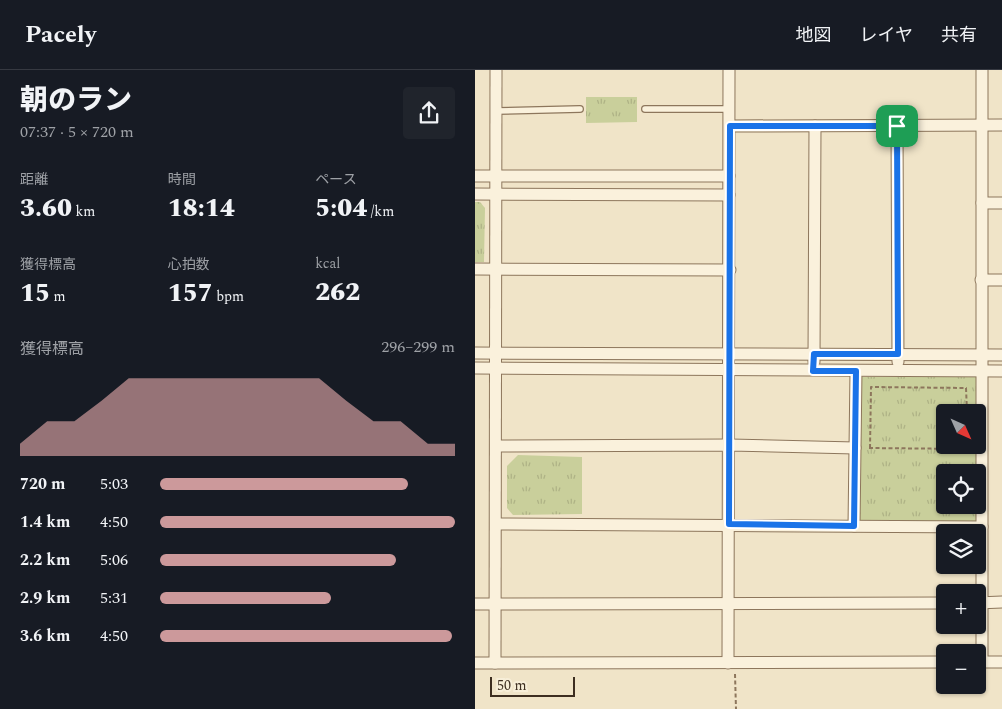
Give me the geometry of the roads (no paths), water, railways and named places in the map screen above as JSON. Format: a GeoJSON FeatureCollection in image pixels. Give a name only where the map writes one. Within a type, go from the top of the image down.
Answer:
{"type":"FeatureCollection","features":[{"type":"Feature","properties":{"kind":"street"},"geometry":{"type":"LineString","coordinates":[[495,663],[496,70]]}},
{"type":"Feature","properties":{"kind":"street"},"geometry":{"type":"LineString","coordinates":[[729,70],[729,524],[732,664]]}},
{"type":"Feature","properties":{"kind":"street"},"geometry":{"type":"LineString","coordinates":[[982,70],[982,524]]}},
{"type":"Feature","properties":{"kind":"street"},"geometry":{"type":"LineString","coordinates":[[730,126],[1002,125]]}},
{"type":"Feature","properties":{"kind":"street"},"geometry":{"type":"LineString","coordinates":[[813,371],[815,126]]}},
{"type":"Feature","properties":{"kind":"street"},"geometry":{"type":"LineString","coordinates":[[897,126],[897,371]]}},
{"type":"Feature","properties":{"kind":"street"},"geometry":{"type":"LineString","coordinates":[[475,176],[729,176]]}},
{"type":"Feature","properties":{"kind":"street"},"geometry":{"type":"LineString","coordinates":[[475,194],[729,195]]}},
{"type":"Feature","properties":{"kind":"street"},"geometry":{"type":"LineString","coordinates":[[982,203],[1002,203]]}},
{"type":"Feature","properties":{"kind":"street"},"geometry":{"type":"LineString","coordinates":[[475,269],[730,270]]}},
{"type":"Feature","properties":{"kind":"street"},"geometry":{"type":"LineString","coordinates":[[981,280],[1002,280]]}},
{"type":"Feature","properties":{"kind":"street"},"geometry":{"type":"LineString","coordinates":[[475,353],[1002,355]]}},
{"type":"Feature","properties":{"kind":"street"},"geometry":{"type":"LineString","coordinates":[[475,368],[729,371],[1002,371]]}},
{"type":"Feature","properties":{"kind":"street"},"geometry":{"type":"LineString","coordinates":[[854,526],[856,371]]}},
{"type":"Feature","properties":{"kind":"street"},"geometry":{"type":"LineString","coordinates":[[496,446],[730,445],[855,448]]}},
{"type":"Feature","properties":{"kind":"street"},"geometry":{"type":"LineString","coordinates":[[496,524],[936,527]]}},
{"type":"Feature","properties":{"kind":"street"},"geometry":{"type":"LineString","coordinates":[[986,603],[1002,602]]}},
{"type":"Feature","properties":{"kind":"street"},"geometry":{"type":"LineString","coordinates":[[475,604],[936,603]]}},
{"type":"Feature","properties":{"kind":"street"},"geometry":{"type":"LineString","coordinates":[[475,663],[732,664],[936,662]]}},
{"type":"Feature","properties":{"kind":"street"},"geometry":{"type":"LineString","coordinates":[[986,662],[1002,662]]}},
{"type":"Feature","properties":{"kind":"lane"},"geometry":{"type":"LineString","coordinates":[[496,111],[580,109]]}},
{"type":"Feature","properties":{"kind":"lane"},"geometry":{"type":"LineString","coordinates":[[645,109],[729,109]]}}]}
